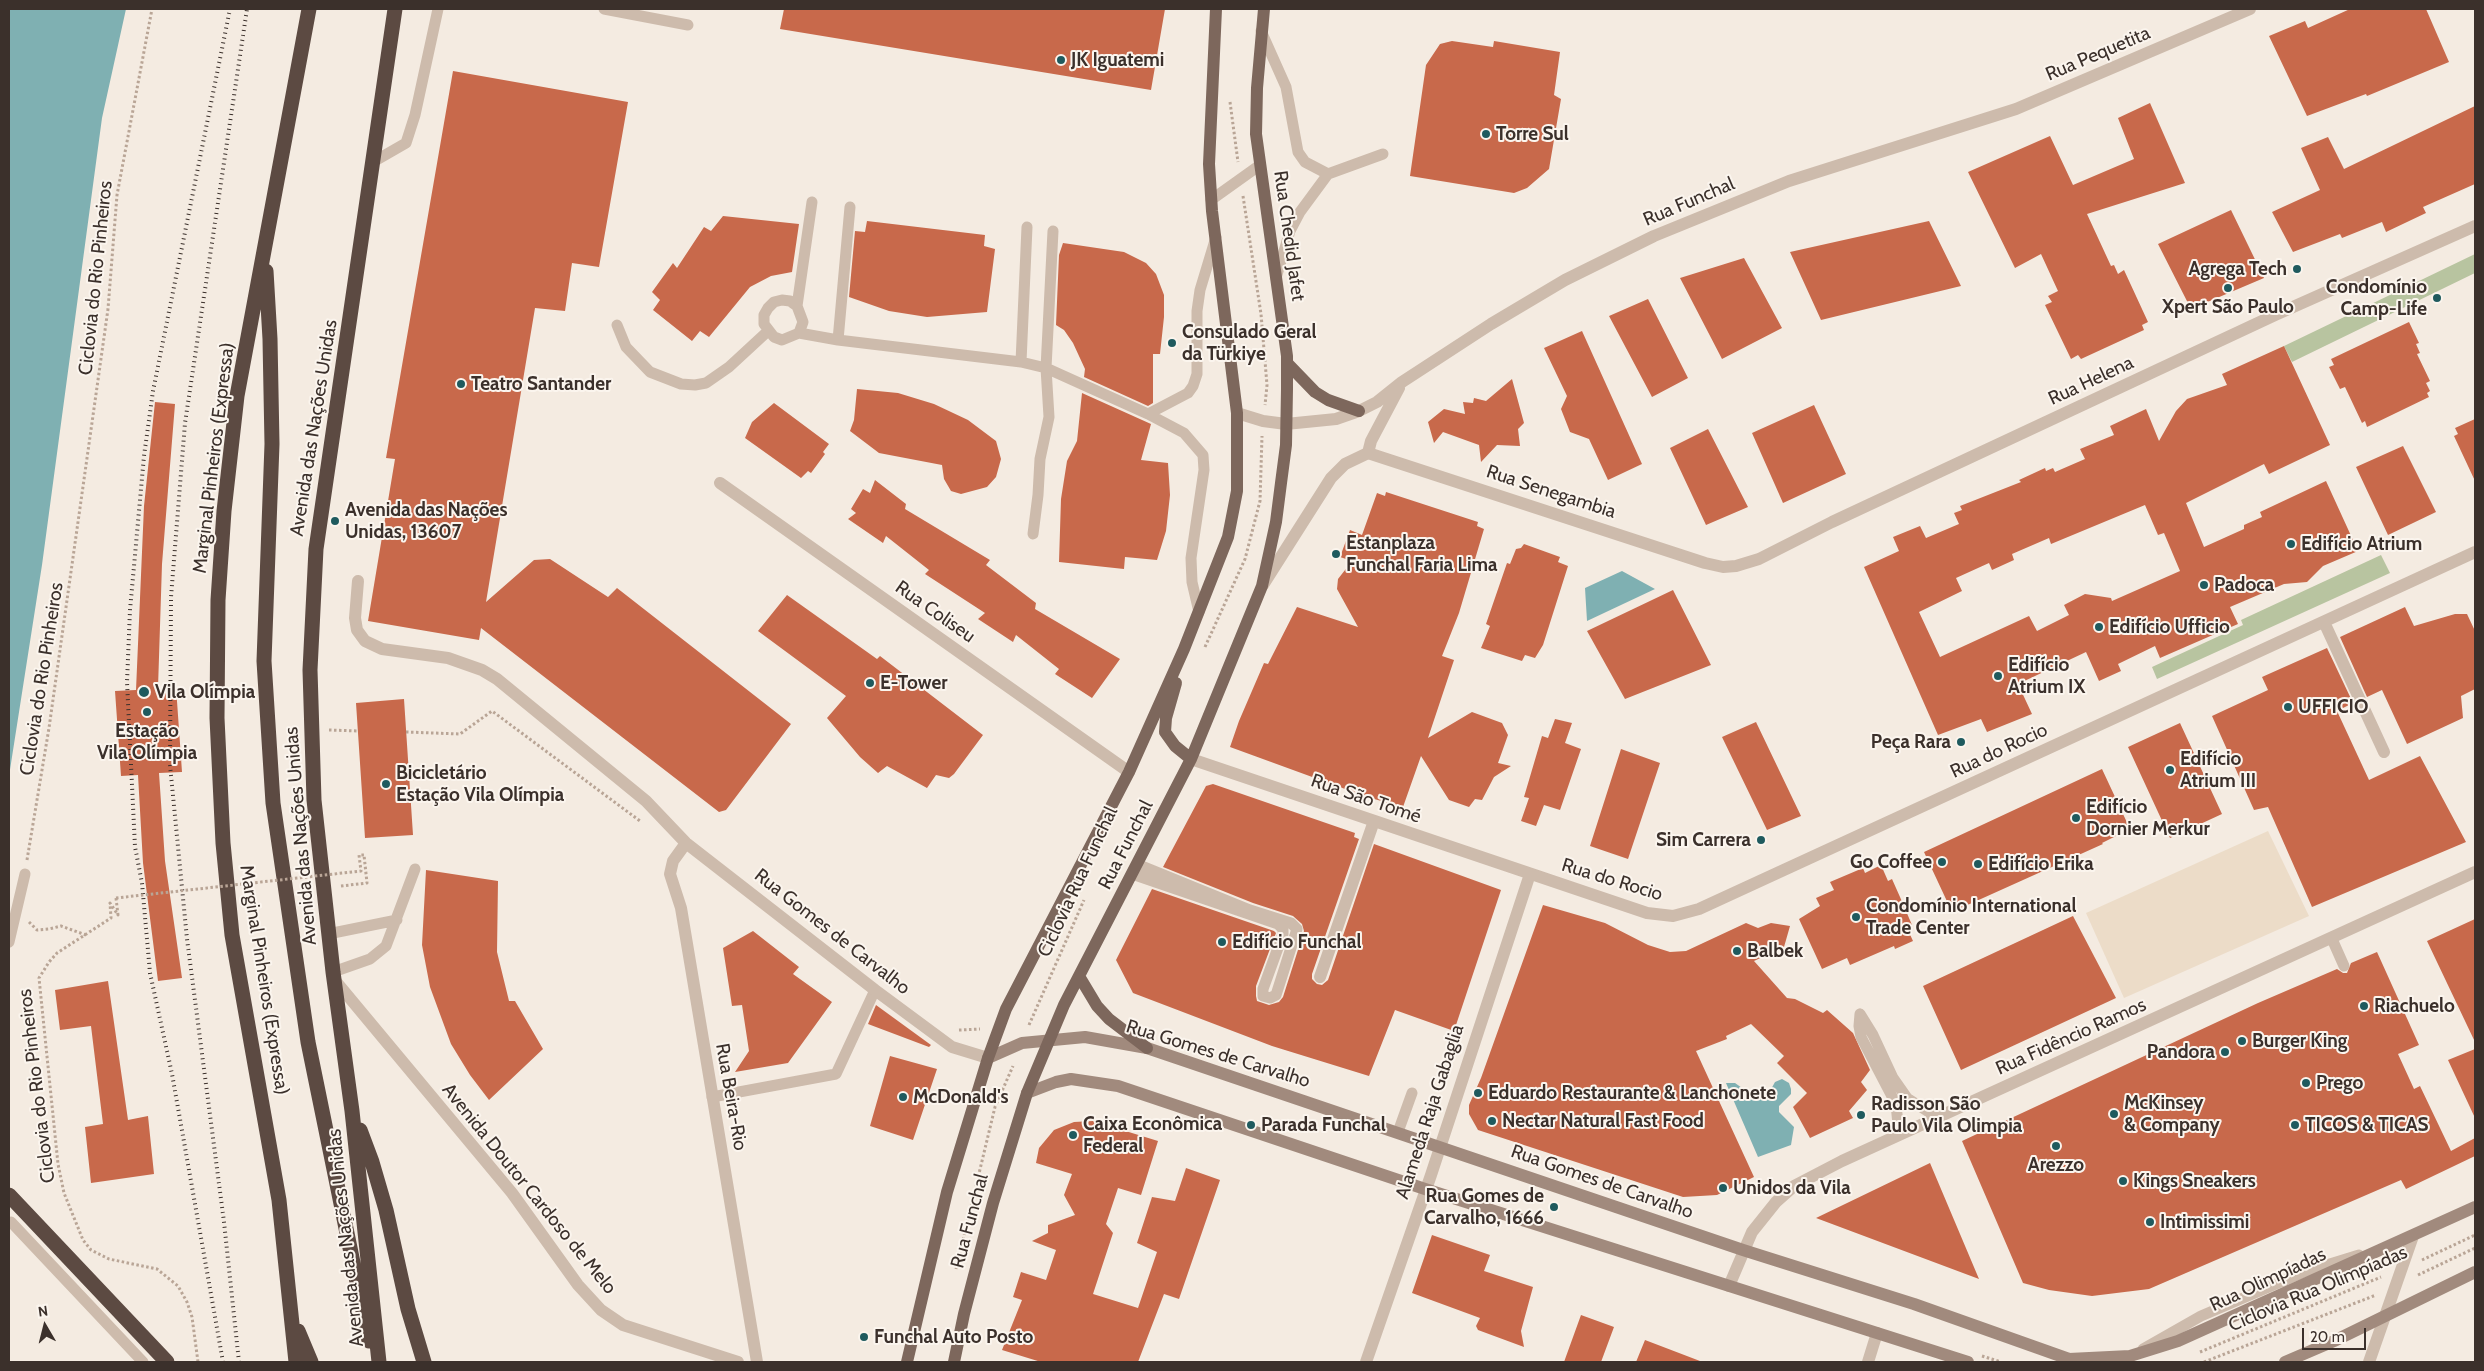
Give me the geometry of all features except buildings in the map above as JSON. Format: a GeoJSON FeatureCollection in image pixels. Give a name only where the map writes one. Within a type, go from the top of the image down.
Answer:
{"type":"FeatureCollection","features":[{"type":"Feature","properties":{"kind":"highway","name":"Marginal Pinheiros (Expressa)"},"geometry":{"type":"LineString","coordinates":[[296,1362],[279,1200],[232,935],[223,843],[217,718],[218,600],[224,511],[237,396],[309,9]]}},
{"type":"Feature","properties":{"kind":"highway","name":"Avenida das Nações Unidas"},"geometry":{"type":"LineString","coordinates":[[379,1362],[352,1111],[333,975],[314,800],[310,670],[316,549],[395,9]]}},
{"type":"Feature","properties":{"kind":"highway"},"geometry":{"type":"LineString","coordinates":[[265,249],[270,339],[272,444],[264,661],[273,803],[308,1042],[356,1284],[374,1362]]}},
{"type":"Feature","properties":{"kind":"highway"},"geometry":{"type":"LineString","coordinates":[[352,1111],[372,1162],[384,1202],[408,1309],[424,1362]]}},
{"type":"Feature","properties":{"kind":"highway"},"geometry":{"type":"LineString","coordinates":[[9,1195],[167,1362]]}},
{"type":"Feature","properties":{"kind":"highway"},"geometry":{"type":"LineString","coordinates":[[292,1318],[311,1362]]}},
{"type":"Feature","properties":{"kind":"main road"},"geometry":{"type":"LineString","coordinates":[[1216,9],[1209,139],[1211,200],[1237,413]]}},
{"type":"Feature","properties":{"kind":"main road","name":"Rua Chedid Jafet"},"geometry":{"type":"LineString","coordinates":[[1262,586],[1276,522],[1286,424],[1287,363],[1256,134],[1261,31],[1264,9]]}},
{"type":"Feature","properties":{"kind":"main road"},"geometry":{"type":"LineString","coordinates":[[1287,363],[1315,392],[1328,400],[1359,411]]}},
{"type":"Feature","properties":{"kind":"main road","name":"Rua Funchal"},"geometry":{"type":"LineString","coordinates":[[907,1362],[947,1192],[998,1029],[1006,1009],[1128,772],[1200,612],[1228,537],[1238,491],[1237,413]]}},
{"type":"Feature","properties":{"kind":"main road","name":"Rua Funchal"},"geometry":{"type":"LineString","coordinates":[[954,1362],[964,1314],[993,1202],[1027,1093],[1080,976],[1191,759],[1262,586]]}},
{"type":"Feature","properties":{"kind":"main road"},"geometry":{"type":"LineString","coordinates":[[1184,649],[1166,718],[1165,732],[1175,746],[1191,759]]}},
{"type":"Feature","properties":{"kind":"main road"},"geometry":{"type":"LineString","coordinates":[[1080,976],[1097,1006],[1109,1019],[1147,1048]]}},
{"type":"Feature","properties":{"kind":"street","name":"Rua Pequetita"},"geometry":{"type":"LineString","coordinates":[[2016,109],[2250,9]]}},
{"type":"Feature","properties":{"kind":"street","name":"Rua Funchal"},"geometry":{"type":"LineString","coordinates":[[1237,413],[1263,421],[1286,424],[1336,419],[1359,411],[1377,402],[1402,382],[1499,319],[1566,280],[1654,236],[1789,181],[2016,109]]}},
{"type":"Feature","properties":{"kind":"street","name":"Rua Helena"},"geometry":{"type":"LineString","coordinates":[[1723,567],[1736,566],[1759,559],[1832,522],[2266,319],[2475,226]]}},
{"type":"Feature","properties":{"kind":"street","name":"Rua Funchal"},"geometry":{"type":"LineString","coordinates":[[1262,586],[1331,478],[1345,464],[1368,453],[1371,441],[1402,382]]}},
{"type":"Feature","properties":{"kind":"street","name":"Rua Senegambia"},"geometry":{"type":"LineString","coordinates":[[1368,453],[1723,567]]}},
{"type":"Feature","properties":{"kind":"street","name":"Rua Coliseu"},"geometry":{"type":"LineString","coordinates":[[720,483],[1128,772]]}},
{"type":"Feature","properties":{"kind":"street","name":"Rua do Rocio"},"geometry":{"type":"LineString","coordinates":[[1530,874],[1647,913],[1673,916],[1687,914],[2475,552]]}},
{"type":"Feature","properties":{"kind":"street","name":"Rua Gomes de Carvalho"},"geometry":{"type":"LineString","coordinates":[[358,581],[355,618],[357,630],[365,641],[382,649],[448,658],[482,670],[498,679],[646,802],[686,843],[875,990],[952,1047],[988,1058],[1022,1044],[1085,1038],[1101,1039],[1147,1048],[1743,1250],[1924,1307],[2070,1361]]}},
{"type":"Feature","properties":{"kind":"street"},"geometry":{"type":"LineString","coordinates":[[2324,622],[2384,752]]}},
{"type":"Feature","properties":{"kind":"street","name":"Rua São Tomé"},"geometry":{"type":"LineString","coordinates":[[1191,759],[1530,874]]}},
{"type":"Feature","properties":{"kind":"street"},"geometry":{"type":"LineString","coordinates":[[1320,977],[1374,821]]}},
{"type":"Feature","properties":{"kind":"street","name":"Rua Beira-Rio"},"geometry":{"type":"LineString","coordinates":[[686,843],[673,861],[670,874],[681,908],[757,1362]]}},
{"type":"Feature","properties":{"kind":"street","name":"Rua Fidêncio Ramos"},"geometry":{"type":"LineString","coordinates":[[1729,1286],[1736,1275],[1743,1250],[1752,1232],[1776,1202],[1794,1186],[1899,1135],[2332,939],[2475,872]]}},
{"type":"Feature","properties":{"kind":"street","name":"Alameda Raja Gabaglia"},"geometry":{"type":"LineString","coordinates":[[1366,1362],[1431,1175],[1530,874]]}},
{"type":"Feature","properties":{"kind":"street","name":"Avenida Doutor Cardoso de Melo"},"geometry":{"type":"LineString","coordinates":[[333,975],[512,1193],[578,1285],[601,1310],[623,1325],[738,1362]]}},
{"type":"Feature","properties":{"kind":"street"},"geometry":{"type":"LineString","coordinates":[[1027,1093],[1056,1082],[1072,1080],[1118,1086],[1425,1189],[1968,1362]]}},
{"type":"Feature","properties":{"kind":"street","name":"Rua Olimpíadas"},"geometry":{"type":"LineString","coordinates":[[2070,1361],[2130,1356],[2178,1341],[2475,1208]]}},
{"type":"Feature","properties":{"kind":"street"},"geometry":{"type":"LineString","coordinates":[[2369,1362],[2413,1236]]}},
{"type":"Feature","properties":{"kind":"street"},"geometry":{"type":"LineString","coordinates":[[2285,1362],[2384,1318],[2475,1272]]}},
{"type":"Feature","properties":{"kind":"street"},"geometry":{"type":"LineString","coordinates":[[1868,1362],[1877,1333]]}},
{"type":"Feature","properties":{"kind":"lane"},"geometry":{"type":"LineString","coordinates":[[373,162],[406,143],[415,115],[438,9]]}},
{"type":"Feature","properties":{"kind":"lane"},"geometry":{"type":"LineString","coordinates":[[604,9],[688,25]]}},
{"type":"Feature","properties":{"kind":"lane"},"geometry":{"type":"LineString","coordinates":[[1261,31],[1286,87],[1298,152],[1305,162],[1328,174]]}},
{"type":"Feature","properties":{"kind":"lane"},"geometry":{"type":"LineString","coordinates":[[1276,278],[1290,231],[1300,212],[1328,174],[1383,154]]}},
{"type":"Feature","properties":{"kind":"lane"},"geometry":{"type":"LineString","coordinates":[[1211,200],[1260,165]]}},
{"type":"Feature","properties":{"kind":"lane"},"geometry":{"type":"LineString","coordinates":[[799,333],[802,322],[797,306],[812,202]]}},
{"type":"Feature","properties":{"kind":"lane"},"geometry":{"type":"LineString","coordinates":[[838,340],[850,207]]}},
{"type":"Feature","properties":{"kind":"lane"},"geometry":{"type":"LineString","coordinates":[[1021,362],[1027,227]]}},
{"type":"Feature","properties":{"kind":"lane"},"geometry":{"type":"LineString","coordinates":[[1033,534],[1040,459],[1049,417],[1046,368],[1053,231]]}},
{"type":"Feature","properties":{"kind":"lane"},"geometry":{"type":"LineString","coordinates":[[1148,414],[1188,393],[1193,386],[1197,374],[1196,311],[1216,237]]}},
{"type":"Feature","properties":{"kind":"lane"},"geometry":{"type":"LineString","coordinates":[[797,306],[790,301],[774,302],[764,316],[764,324],[774,337],[782,340],[799,333],[838,340],[1021,362],[1046,368],[1148,414],[1184,433],[1203,455],[1203,477],[1191,558],[1192,582],[1200,612]]}},
{"type":"Feature","properties":{"kind":"lane"},"geometry":{"type":"LineString","coordinates":[[617,326],[626,347],[650,372],[681,384],[695,385],[706,383],[730,367],[768,331]]}},
{"type":"Feature","properties":{"kind":"lane"},"geometry":{"type":"LineString","coordinates":[[1135,869],[1291,923],[1297,929],[1276,995],[1270,998],[1263,996],[1263,989],[1283,934],[1283,929],[1278,924],[1135,869]]}},
{"type":"Feature","properties":{"kind":"lane"},"geometry":{"type":"LineString","coordinates":[[333,975],[370,959],[386,946],[415,870]]}},
{"type":"Feature","properties":{"kind":"lane"},"geometry":{"type":"LineString","coordinates":[[9,942],[25,874]]}},
{"type":"Feature","properties":{"kind":"lane"},"geometry":{"type":"LineString","coordinates":[[328,934],[396,920]]}},
{"type":"Feature","properties":{"kind":"lane"},"geometry":{"type":"LineString","coordinates":[[2332,939],[2344,966]]}},
{"type":"Feature","properties":{"kind":"lane"},"geometry":{"type":"LineString","coordinates":[[712,1097],[836,1074],[875,990]]}},
{"type":"Feature","properties":{"kind":"lane"},"geometry":{"type":"LineString","coordinates":[[1899,1135],[1896,1104],[1862,1037],[1859,1026],[1860,1014],[1873,1036],[1892,1078],[1907,1098],[1938,1118]]}},
{"type":"Feature","properties":{"kind":"lane"},"geometry":{"type":"LineString","coordinates":[[1398,1132],[1412,1093]]}},
{"type":"Feature","properties":{"kind":"lane"},"geometry":{"type":"LineString","coordinates":[[9,1220],[143,1362]]}},
{"type":"Feature","properties":{"kind":"path","name":"Ciclovia do Rio Pinheiros"},"geometry":{"type":"LineString","coordinates":[[25,874],[50,728],[108,309],[117,195],[152,9]]}},
{"type":"Feature","properties":{"kind":"path"},"geometry":{"type":"LineString","coordinates":[[406,732],[460,734],[492,712],[647,826]]}},
{"type":"Feature","properties":{"kind":"path"},"geometry":{"type":"LineString","coordinates":[[311,729],[358,731]]}},
{"type":"Feature","properties":{"kind":"path","name":"Ciclovia do Rio Pinheiros"},"geometry":{"type":"LineString","coordinates":[[198,1362],[192,1317],[188,1302],[178,1286],[157,1269],[109,1259],[91,1250],[83,1240],[64,1193],[53,1133],[39,978],[48,962],[58,953],[111,918],[110,903],[118,915],[116,898],[361,871],[359,855],[364,854],[367,883],[325,889]]}},
{"type":"Feature","properties":{"kind":"path","name":"Ciclovia Rua Funchal"},"geometry":{"type":"LineString","coordinates":[[1022,1044],[1086,896]]}},
{"type":"Feature","properties":{"kind":"path"},"geometry":{"type":"LineString","coordinates":[[25,917],[36,930],[49,930],[60,926],[86,935]]}},
{"type":"Feature","properties":{"kind":"path"},"geometry":{"type":"LineString","coordinates":[[955,1030],[998,1029]]}},
{"type":"Feature","properties":{"kind":"path","name":"Ciclovia Rua Olimpíadas"},"geometry":{"type":"LineString","coordinates":[[2195,1353],[2229,1341],[2400,1269],[2475,1235]]}},
{"type":"Feature","properties":{"kind":"path","name":"Ciclovia Rua Olimpíadas"},"geometry":{"type":"LineString","coordinates":[[2204,1362],[2343,1309],[2475,1248]]}},
{"type":"Feature","properties":{"kind":"green space"},"geometry":{"type":"Polygon","coordinates":[[[2475,254],[2475,273],[2292,362],[2284,346],[2475,254]]]}},
{"type":"Feature","properties":{"kind":"green space"},"geometry":{"type":"Polygon","coordinates":[[[2381,555],[2390,573],[2157,679],[2152,667],[2243,625],[2241,620],[2381,555]]]}},
{"type":"Feature","properties":{"kind":"shaded area"},"geometry":{"type":"Polygon","coordinates":[[[2268,831],[2309,916],[2124,998],[2086,913],[2268,831]]]}},
{"type":"Feature","properties":{"kind":"water"},"geometry":{"type":"Polygon","coordinates":[[[9,9],[126,9],[102,118],[42,565],[9,776],[9,9]]]}},
{"type":"Feature","properties":{"kind":"water"},"geometry":{"type":"Polygon","coordinates":[[[1622,571],[1655,589],[1587,621],[1585,588],[1622,571]]]}},
{"type":"Feature","properties":{"kind":"water"},"geometry":{"type":"Polygon","coordinates":[[[1782,1079],[1789,1083],[1791,1089],[1791,1094],[1779,1106],[1779,1112],[1794,1127],[1791,1145],[1758,1157],[1726,1083],[1735,1083],[1752,1095],[1764,1096],[1769,1093],[1775,1082],[1782,1079]]]}},
{"type":"Feature","properties":{"kind":"railway"},"geometry":{"type":"LineString","coordinates":[[223,1362],[172,1074],[150,973],[142,883],[135,847],[127,682],[130,610],[144,456],[153,391],[230,9]]}},
{"type":"Feature","properties":{"kind":"railway"},"geometry":{"type":"LineString","coordinates":[[239,1362],[224,1222],[187,939],[170,765],[171,597],[185,423],[247,9]]}},
{"type":"Feature","properties":{"kind":"place","name":"JK Iguatemi"},"geometry":{"type":"Point","coordinates":[1061,60]}},
{"type":"Feature","properties":{"kind":"place","name":"Torre Sul"},"geometry":{"type":"Point","coordinates":[1486,134]}},
{"type":"Feature","properties":{"kind":"place","name":"Agrega Tech"},"geometry":{"type":"Point","coordinates":[2297,269]}},
{"type":"Feature","properties":{"kind":"place","name":"Xpert São Paulo"},"geometry":{"type":"Point","coordinates":[2228,288]}},
{"type":"Feature","properties":{"kind":"place","name":"Condomínio Camp-Life"},"geometry":{"type":"Point","coordinates":[2437,298]}},
{"type":"Feature","properties":{"kind":"place","name":"Consulado Geral da Türkiye"},"geometry":{"type":"Point","coordinates":[1172,343]}},
{"type":"Feature","properties":{"kind":"place","name":"Teatro Santander"},"geometry":{"type":"Point","coordinates":[461,384]}},
{"type":"Feature","properties":{"kind":"place","name":"Avenida das Nações Unidas, 13607"},"geometry":{"type":"Point","coordinates":[335,521]}},
{"type":"Feature","properties":{"kind":"place","name":"Edifício Atrium"},"geometry":{"type":"Point","coordinates":[2291,544]}},
{"type":"Feature","properties":{"kind":"place","name":"Estanplaza Funchal Faria Lima"},"geometry":{"type":"Point","coordinates":[1336,554]}},
{"type":"Feature","properties":{"kind":"place","name":"Padoca"},"geometry":{"type":"Point","coordinates":[2204,585]}},
{"type":"Feature","properties":{"kind":"place","name":"Edifício Ufficio"},"geometry":{"type":"Point","coordinates":[2099,627]}},
{"type":"Feature","properties":{"kind":"place","name":"Edifício Atrium IX"},"geometry":{"type":"Point","coordinates":[1998,676]}},
{"type":"Feature","properties":{"kind":"place","name":"E-Tower"},"geometry":{"type":"Point","coordinates":[870,683]}},
{"type":"Feature","properties":{"kind":"place","name":"Vila Olímpia"},"geometry":{"type":"Point","coordinates":[144,692]}},
{"type":"Feature","properties":{"kind":"place","name":"UFFICIO"},"geometry":{"type":"Point","coordinates":[2288,707]}},
{"type":"Feature","properties":{"kind":"place","name":"Estação Vila Olímpia"},"geometry":{"type":"Point","coordinates":[147,712]}},
{"type":"Feature","properties":{"kind":"place","name":"Peça Rara"},"geometry":{"type":"Point","coordinates":[1961,742]}},
{"type":"Feature","properties":{"kind":"place","name":"Edifício Atrium III"},"geometry":{"type":"Point","coordinates":[2170,770]}},
{"type":"Feature","properties":{"kind":"place","name":"Bicicletário Estação Vila Olímpia"},"geometry":{"type":"Point","coordinates":[386,784]}},
{"type":"Feature","properties":{"kind":"place","name":"Edifício Dornier Merkur"},"geometry":{"type":"Point","coordinates":[2076,818]}},
{"type":"Feature","properties":{"kind":"place","name":"Sim Carrera"},"geometry":{"type":"Point","coordinates":[1761,840]}},
{"type":"Feature","properties":{"kind":"place","name":"Go Coffee"},"geometry":{"type":"Point","coordinates":[1942,862]}},
{"type":"Feature","properties":{"kind":"place","name":"Edifício Erika"},"geometry":{"type":"Point","coordinates":[1978,864]}},
{"type":"Feature","properties":{"kind":"place","name":"Condomínio International Trade Center"},"geometry":{"type":"Point","coordinates":[1856,917]}},
{"type":"Feature","properties":{"kind":"place","name":"Edifício Funchal"},"geometry":{"type":"Point","coordinates":[1222,942]}},
{"type":"Feature","properties":{"kind":"place","name":"Balbek"},"geometry":{"type":"Point","coordinates":[1737,951]}},
{"type":"Feature","properties":{"kind":"place","name":"Riachuelo"},"geometry":{"type":"Point","coordinates":[2364,1006]}},
{"type":"Feature","properties":{"kind":"place","name":"Burger King"},"geometry":{"type":"Point","coordinates":[2242,1041]}},
{"type":"Feature","properties":{"kind":"place","name":"Pandora"},"geometry":{"type":"Point","coordinates":[2225,1052]}},
{"type":"Feature","properties":{"kind":"place","name":"Prego"},"geometry":{"type":"Point","coordinates":[2306,1083]}},
{"type":"Feature","properties":{"kind":"place","name":"Eduardo Restaurante & Lanchonete"},"geometry":{"type":"Point","coordinates":[1478,1093]}},
{"type":"Feature","properties":{"kind":"place","name":"McDonald's"},"geometry":{"type":"Point","coordinates":[903,1097]}},
{"type":"Feature","properties":{"kind":"place","name":"McKinsey & Company"},"geometry":{"type":"Point","coordinates":[2114,1114]}},
{"type":"Feature","properties":{"kind":"place","name":"Radisson São Paulo Vila Olimpia"},"geometry":{"type":"Point","coordinates":[1861,1115]}},
{"type":"Feature","properties":{"kind":"place","name":"Nectar Natural Fast Food"},"geometry":{"type":"Point","coordinates":[1492,1121]}},
{"type":"Feature","properties":{"kind":"place","name":"Parada Funchal"},"geometry":{"type":"Point","coordinates":[1251,1125]}},
{"type":"Feature","properties":{"kind":"place","name":"TICOS & TICAS"},"geometry":{"type":"Point","coordinates":[2295,1125]}},
{"type":"Feature","properties":{"kind":"place","name":"Caixa Econômica Federal"},"geometry":{"type":"Point","coordinates":[1073,1135]}},
{"type":"Feature","properties":{"kind":"place","name":"Arezzo"},"geometry":{"type":"Point","coordinates":[2056,1146]}},
{"type":"Feature","properties":{"kind":"place","name":"Kings Sneakers"},"geometry":{"type":"Point","coordinates":[2123,1181]}},
{"type":"Feature","properties":{"kind":"place","name":"Unidos da Vila"},"geometry":{"type":"Point","coordinates":[1723,1188]}},
{"type":"Feature","properties":{"kind":"place","name":"Rua Gomes de Carvalho, 1666"},"geometry":{"type":"Point","coordinates":[1554,1207]}},
{"type":"Feature","properties":{"kind":"place","name":"Intimissimi"},"geometry":{"type":"Point","coordinates":[2150,1222]}},
{"type":"Feature","properties":{"kind":"place","name":"Funchal Auto Posto"},"geometry":{"type":"Point","coordinates":[864,1337]}}]}
